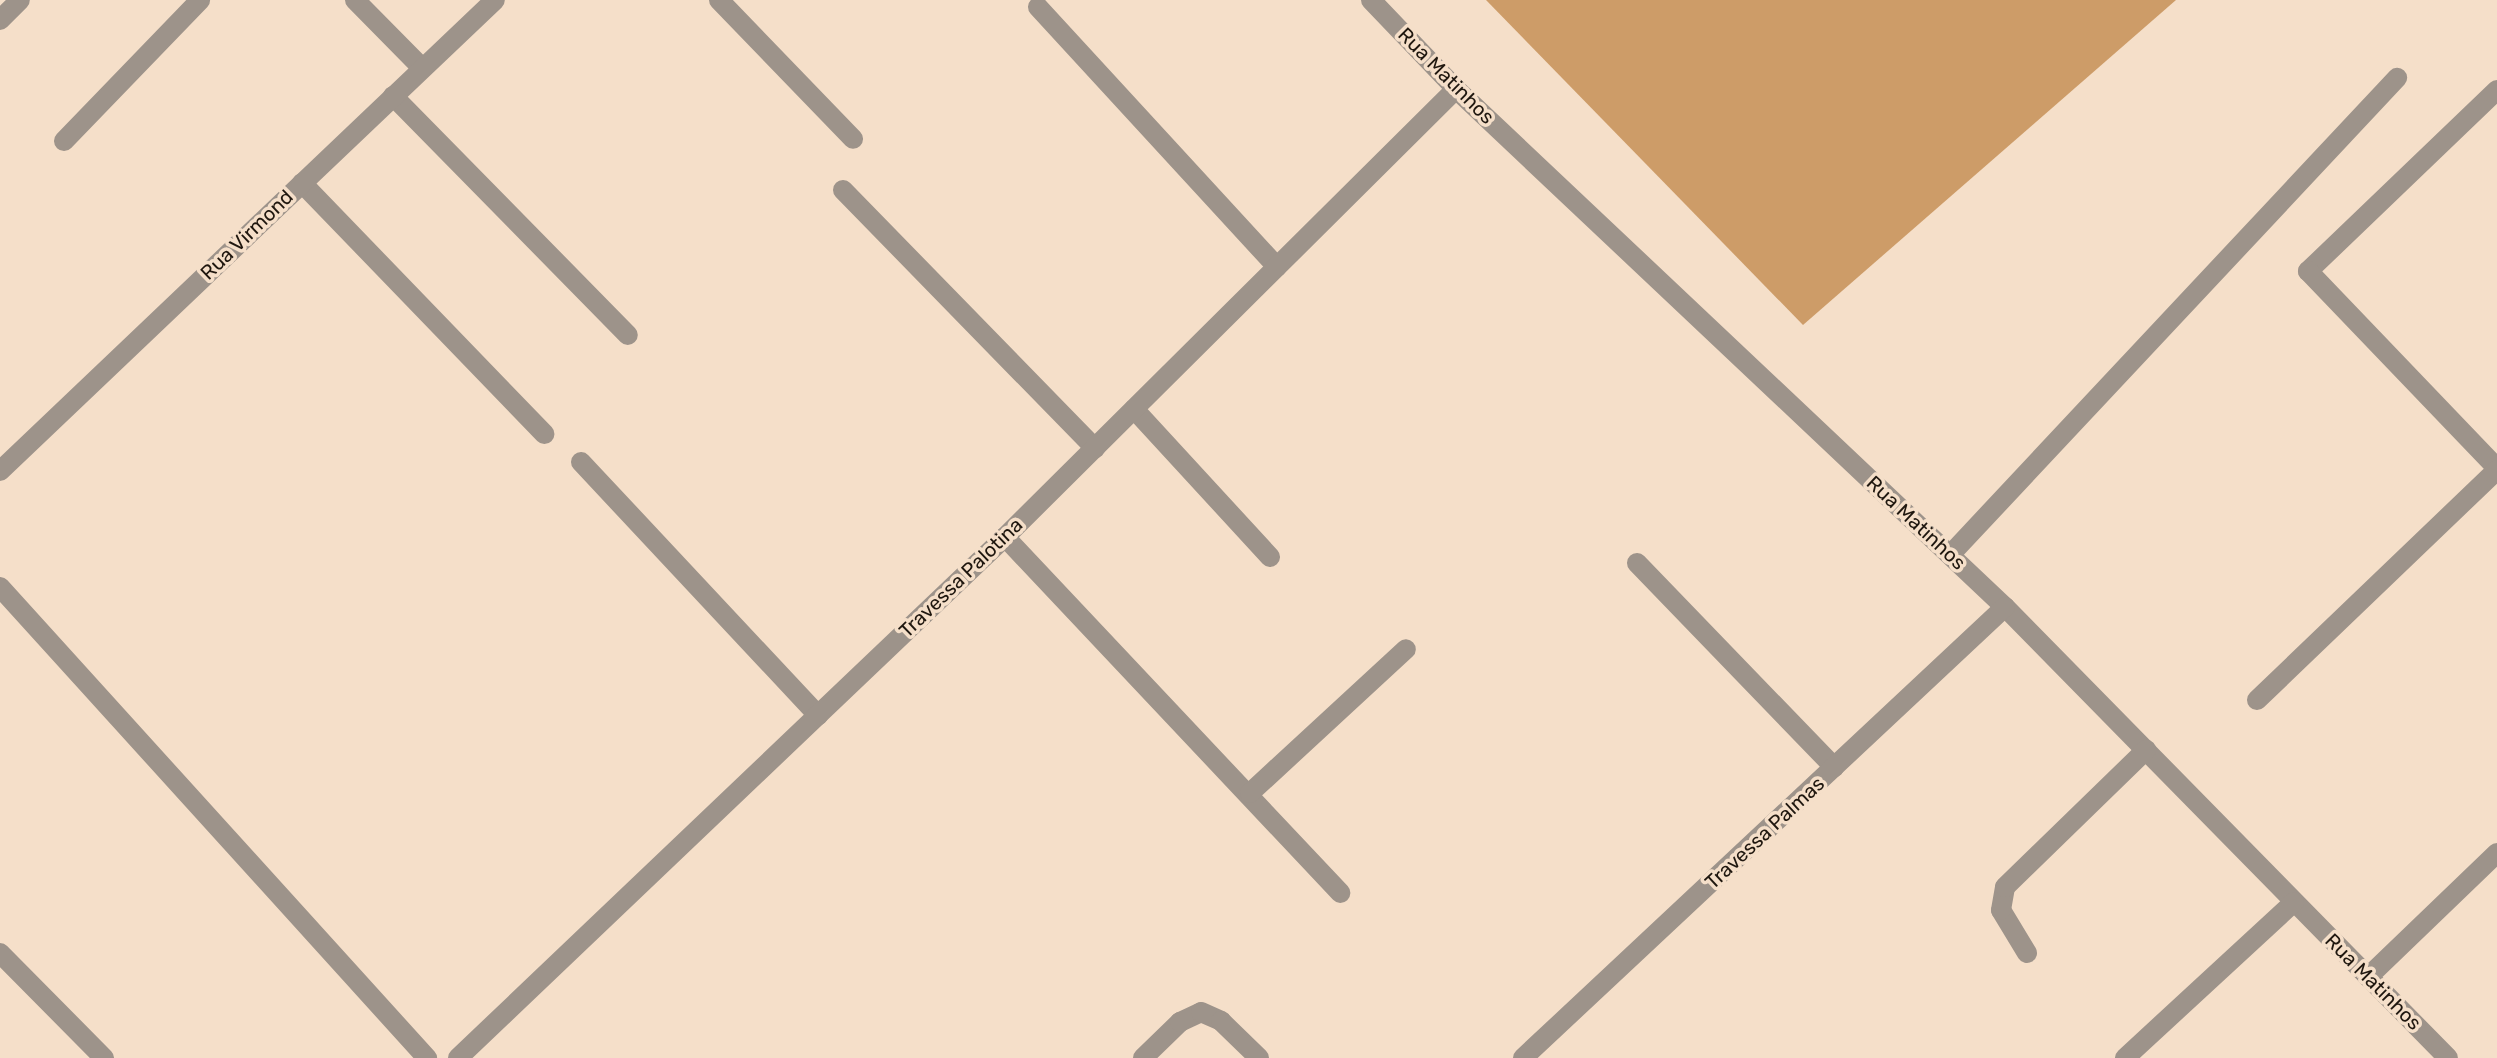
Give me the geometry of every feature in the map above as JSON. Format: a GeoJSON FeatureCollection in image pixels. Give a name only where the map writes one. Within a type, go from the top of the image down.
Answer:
{"type":"FeatureCollection","features":[{"type":"Feature","properties":{"kind":"street"},"geometry":{"type":"LineString","coordinates":[[0,20],[20,0]]}},
{"type":"Feature","properties":{"kind":"street"},"geometry":{"type":"LineString","coordinates":[[64,141],[200,0]]}},
{"type":"Feature","properties":{"kind":"street"},"geometry":{"type":"LineString","coordinates":[[355,0],[422,68]]}},
{"type":"Feature","properties":{"kind":"street","name":"Rua Virmond"},"geometry":{"type":"LineString","coordinates":[[0,471],[495,0]]}},
{"type":"Feature","properties":{"kind":"street"},"geometry":{"type":"LineString","coordinates":[[719,0],[853,139]]}},
{"type":"Feature","properties":{"kind":"street","name":"Rua Matinhos"},"geometry":{"type":"LineString","coordinates":[[1371,0],[1456,89],[2005,607],[2448,1058]]}},
{"type":"Feature","properties":{"kind":"street"},"geometry":{"type":"LineString","coordinates":[[1038,7],[1277,267]]}},
{"type":"Feature","properties":{"kind":"street"},"geometry":{"type":"LineString","coordinates":[[1950,555],[2397,78]]}},
{"type":"Feature","properties":{"kind":"street","name":"Travessa Palotina"},"geometry":{"type":"LineString","coordinates":[[458,1058],[1005,537],[1456,89]]}},
{"type":"Feature","properties":{"kind":"street"},"geometry":{"type":"LineString","coordinates":[[2257,700],[2497,469],[2308,271],[2497,90]]}},
{"type":"Feature","properties":{"kind":"street"},"geometry":{"type":"LineString","coordinates":[[393,96],[628,335]]}},
{"type":"Feature","properties":{"kind":"street"},"geometry":{"type":"LineString","coordinates":[[302,183],[544,434]]}},
{"type":"Feature","properties":{"kind":"street"},"geometry":{"type":"LineString","coordinates":[[843,190],[1095,448]]}},
{"type":"Feature","properties":{"kind":"street"},"geometry":{"type":"LineString","coordinates":[[1134,409],[1270,557]]}},
{"type":"Feature","properties":{"kind":"street"},"geometry":{"type":"LineString","coordinates":[[581,462],[818,715]]}},
{"type":"Feature","properties":{"kind":"street"},"geometry":{"type":"LineString","coordinates":[[1005,537],[1250,793],[1340,893]]}},
{"type":"Feature","properties":{"kind":"street"},"geometry":{"type":"LineString","coordinates":[[1637,563],[1834,767]]}},
{"type":"Feature","properties":{"kind":"street"},"geometry":{"type":"LineString","coordinates":[[0,587],[427,1058]]}},
{"type":"Feature","properties":{"kind":"street","name":"Travessa Palmas"},"geometry":{"type":"LineString","coordinates":[[1523,1058],[2005,607]]}},
{"type":"Feature","properties":{"kind":"street"},"geometry":{"type":"LineString","coordinates":[[1250,793],[1406,649]]}},
{"type":"Feature","properties":{"kind":"street"},"geometry":{"type":"LineString","coordinates":[[2027,953],[2001,910],[2005,887],[2146,750]]}},
{"type":"Feature","properties":{"kind":"street"},"geometry":{"type":"LineString","coordinates":[[2368,977],[2497,853]]}},
{"type":"Feature","properties":{"kind":"street"},"geometry":{"type":"LineString","coordinates":[[2125,1058],[2294,902]]}},
{"type":"Feature","properties":{"kind":"street"},"geometry":{"type":"LineString","coordinates":[[0,953],[104,1058]]}},
{"type":"Feature","properties":{"kind":"street"},"geometry":{"type":"LineString","coordinates":[[1143,1058],[1180,1022],[1201,1012],[1221,1021],[1259,1058]]}},
{"type":"Feature","properties":{"kind":"shaded area"},"geometry":{"type":"Polygon","coordinates":[[[1486,0],[2176,0],[1803,325],[1486,0]]]}}]}
